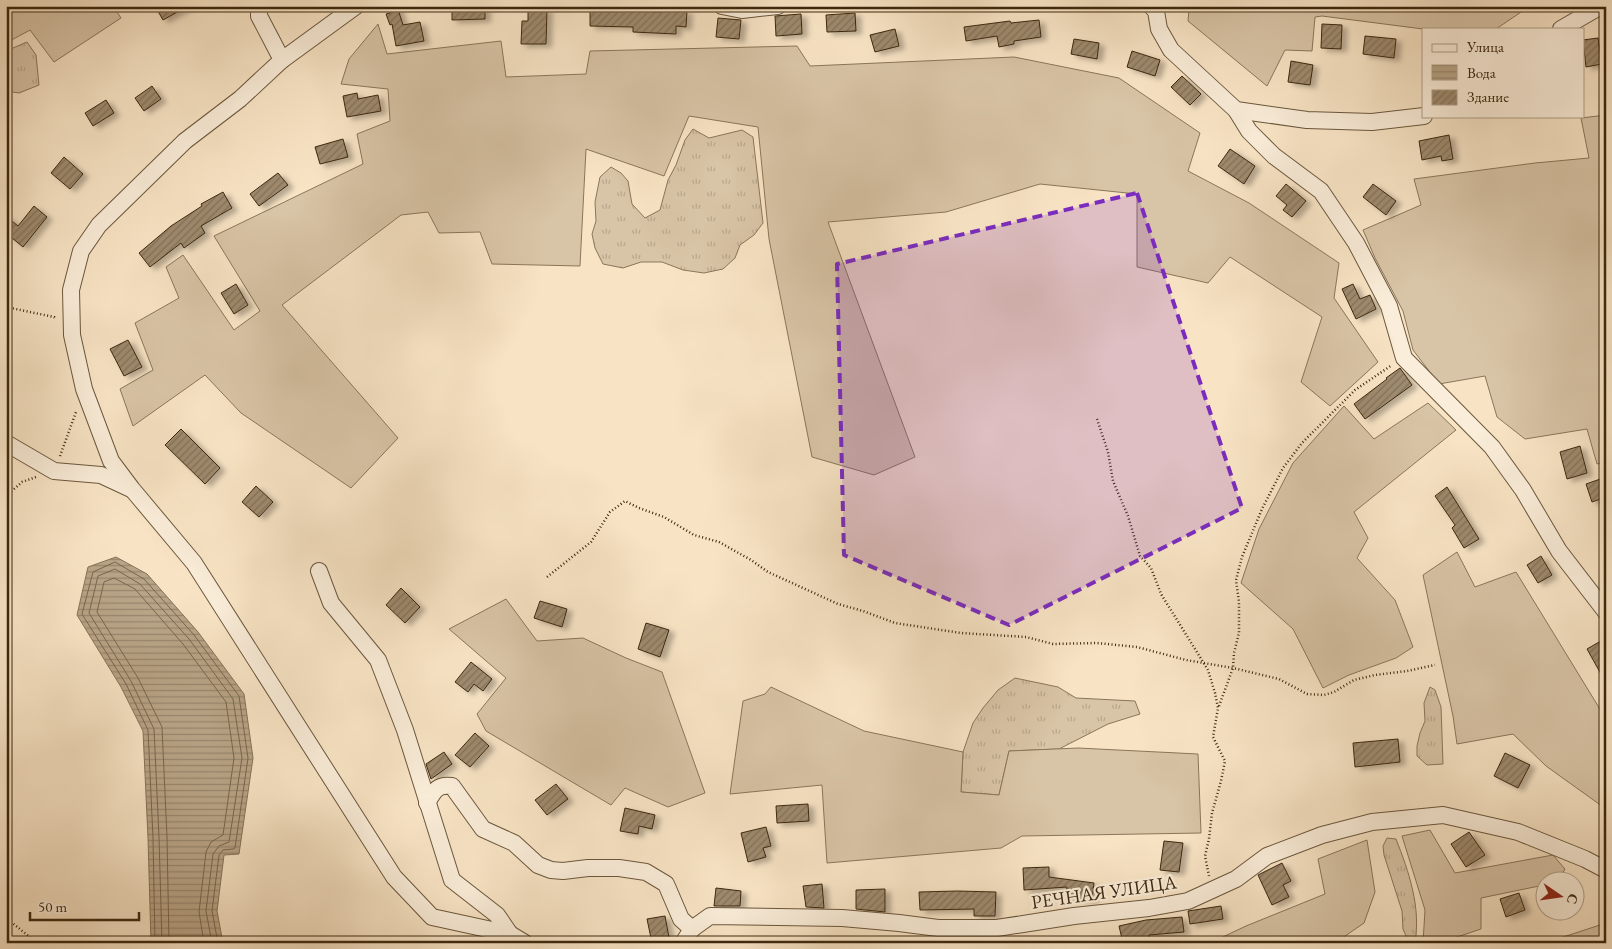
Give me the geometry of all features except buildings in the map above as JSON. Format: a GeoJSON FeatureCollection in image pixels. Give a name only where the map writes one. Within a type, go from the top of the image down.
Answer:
{"type":"FeatureCollection","features":[{"type":"Feature","properties":{"kind":"street"},"geometry":{"type":"LineString","coordinates":[[259,6],[259,16],[282,60]]}},
{"type":"Feature","properties":{"kind":"street"},"geometry":{"type":"LineString","coordinates":[[356,6],[282,60],[240,99],[185,141],[98,225],[81,251],[71,290],[72,335],[84,390],[111,461],[194,563],[394,877],[432,917],[510,934],[525,943]]}},
{"type":"Feature","properties":{"kind":"street"},"geometry":{"type":"LineString","coordinates":[[722,6],[742,10],[778,6]]}},
{"type":"Feature","properties":{"kind":"street"},"geometry":{"type":"LineString","coordinates":[[1563,28],[1601,6]]}},
{"type":"Feature","properties":{"kind":"street"},"geometry":{"type":"LineString","coordinates":[[1157,8],[1159,30],[1171,50],[1236,110],[1249,131],[1274,156],[1321,191],[1356,242],[1389,306],[1404,358],[1492,446],[1523,490],[1559,551],[1606,612]]}},
{"type":"Feature","properties":{"kind":"street"},"geometry":{"type":"LineString","coordinates":[[1236,110],[1307,120],[1335,121],[1372,122],[1422,116]]}},
{"type":"Feature","properties":{"kind":"street"},"geometry":{"type":"LineString","coordinates":[[6,443],[54,471],[101,475],[132,489]]}},
{"type":"Feature","properties":{"kind":"street"},"geometry":{"type":"LineString","coordinates":[[319,571],[331,603],[378,660],[405,730],[452,880],[497,915],[510,934]]}},
{"type":"Feature","properties":{"kind":"street"},"geometry":{"type":"LineString","coordinates":[[427,803],[434,791],[444,785],[452,786],[483,829],[514,843],[538,865],[551,870],[619,868],[646,872],[666,884],[681,919],[692,928]]}},
{"type":"Feature","properties":{"kind":"street","name":"РЕЧНАЯ УЛИЦА"},"geometry":{"type":"LineString","coordinates":[[683,943],[692,928],[710,916],[842,918],[938,928],[997,928],[1074,916],[1188,902],[1236,879],[1267,856],[1322,835],[1372,822],[1444,814],[1518,832],[1585,859],[1606,870]]}},
{"type":"Feature","properties":{"kind":"path"},"geometry":{"type":"LineString","coordinates":[[6,307],[54,316],[72,335]]}},
{"type":"Feature","properties":{"kind":"path"},"geometry":{"type":"LineString","coordinates":[[1212,890],[1205,856],[1212,812],[1226,761],[1213,737],[1218,708],[1232,668],[1239,633],[1240,602],[1236,580],[1242,557],[1282,468],[1302,443],[1356,390],[1404,358]]}},
{"type":"Feature","properties":{"kind":"path"},"geometry":{"type":"LineString","coordinates":[[6,496],[22,482],[54,471],[84,390]]}},
{"type":"Feature","properties":{"kind":"path"},"geometry":{"type":"LineString","coordinates":[[1098,419],[1108,452],[1113,481],[1128,516],[1140,556],[1151,568],[1162,594],[1208,670],[1218,708]]}},
{"type":"Feature","properties":{"kind":"path"},"geometry":{"type":"LineString","coordinates":[[547,577],[591,542],[610,512],[625,501],[664,517],[694,535],[719,542],[768,572],[838,604],[895,623],[961,633],[1026,637],[1053,644],[1097,643],[1137,647],[1186,660],[1279,679],[1307,694],[1324,695],[1334,692],[1354,680],[1435,665]]}},
{"type":"Feature","properties":{"kind":"path"},"geometry":{"type":"LineString","coordinates":[[6,905],[10,921],[37,943]]}},
{"type":"Feature","properties":{"kind":"highlighted area"},"geometry":{"type":"Polygon","coordinates":[[[1137,193],[1242,508],[1009,625],[844,555],[837,264],[1137,193]]]}},
{"type":"Feature","properties":{"kind":"green space"},"geometry":{"type":"Polygon","coordinates":[[[6,6],[113,6],[121,18],[54,62],[30,30],[6,43],[6,6]]]}},
{"type":"Feature","properties":{"kind":"green space"},"geometry":{"type":"Polygon","coordinates":[[[1192,6],[1530,6],[1497,28],[1422,29],[1322,16],[1315,17],[1312,51],[1285,50],[1267,86],[1188,21],[1189,9],[1192,6]]]}},
{"type":"Feature","properties":{"kind":"green space"},"geometry":{"type":"Polygon","coordinates":[[[378,24],[387,54],[501,41],[506,77],[586,74],[590,51],[797,46],[810,66],[1014,57],[1119,78],[1200,133],[1188,171],[1249,203],[1339,263],[1334,298],[1378,362],[1330,406],[1301,382],[1322,317],[1230,257],[1208,283],[1137,267],[1137,194],[1040,184],[946,212],[828,222],[915,457],[874,475],[812,457],[769,239],[758,127],[689,116],[664,176],[586,149],[580,266],[492,264],[480,232],[439,233],[428,212],[401,215],[282,305],[398,438],[351,488],[241,413],[205,375],[133,426],[120,389],[153,370],[135,323],[179,298],[166,267],[183,255],[234,330],[260,311],[214,236],[363,164],[357,134],[390,121],[388,89],[341,84],[349,59],[378,24]]]}},
{"type":"Feature","properties":{"kind":"green space"},"geometry":{"type":"Polygon","coordinates":[[[27,42],[36,55],[39,85],[19,93],[6,91],[6,51],[27,42]]]}},
{"type":"Feature","properties":{"kind":"green space"},"geometry":{"type":"Polygon","coordinates":[[[1606,115],[1606,462],[1597,464],[1587,429],[1525,439],[1497,417],[1485,376],[1439,384],[1413,350],[1403,311],[1375,258],[1363,230],[1421,205],[1414,179],[1589,158],[1581,118],[1606,115]]]}},
{"type":"Feature","properties":{"kind":"green space"},"geometry":{"type":"Polygon","coordinates":[[[693,129],[709,138],[742,130],[753,137],[763,223],[754,235],[740,245],[735,258],[723,269],[704,273],[683,270],[662,262],[641,262],[623,268],[603,264],[595,248],[592,234],[596,221],[595,202],[600,177],[611,167],[621,173],[628,181],[632,204],[645,218],[660,210],[668,180],[685,140],[693,129]]]}},
{"type":"Feature","properties":{"kind":"green space"},"geometry":{"type":"Polygon","coordinates":[[[1428,403],[1456,430],[1354,512],[1368,538],[1357,558],[1395,600],[1413,647],[1396,658],[1349,675],[1323,688],[1293,629],[1241,583],[1259,529],[1293,463],[1344,406],[1374,439],[1428,403]]]}},
{"type":"Feature","properties":{"kind":"green space"},"geometry":{"type":"Polygon","coordinates":[[[1457,552],[1475,587],[1516,572],[1606,719],[1606,809],[1546,766],[1513,734],[1457,744],[1453,716],[1423,575],[1457,552]]]}},
{"type":"Feature","properties":{"kind":"green space"},"geometry":{"type":"Polygon","coordinates":[[[506,599],[537,641],[583,638],[662,672],[705,793],[668,807],[625,788],[611,805],[486,731],[477,714],[506,678],[449,629],[506,599]]]}},
{"type":"Feature","properties":{"kind":"green space"},"geometry":{"type":"Polygon","coordinates":[[[1015,678],[1058,687],[1076,698],[1135,701],[1140,714],[1108,724],[1059,749],[1009,751],[999,795],[961,792],[963,752],[973,723],[998,690],[1015,678]]]}},
{"type":"Feature","properties":{"kind":"green space"},"geometry":{"type":"Polygon","coordinates":[[[771,687],[864,731],[963,752],[961,792],[999,795],[1009,751],[1078,748],[1198,754],[1201,833],[1022,836],[1001,848],[827,863],[822,785],[730,794],[743,701],[765,694],[771,687]]]}},
{"type":"Feature","properties":{"kind":"green space"},"geometry":{"type":"Polygon","coordinates":[[[1430,687],[1435,690],[1441,707],[1443,764],[1427,765],[1417,756],[1417,746],[1425,721],[1424,703],[1430,687]]]}},
{"type":"Feature","properties":{"kind":"green space"},"geometry":{"type":"Polygon","coordinates":[[[1430,830],[1455,873],[1553,855],[1565,869],[1563,872],[1534,872],[1534,887],[1481,898],[1481,929],[1439,943],[1423,943],[1425,910],[1402,836],[1430,830]]]}},
{"type":"Feature","properties":{"kind":"green space"},"geometry":{"type":"Polygon","coordinates":[[[1387,838],[1396,839],[1413,890],[1416,916],[1415,943],[1409,943],[1403,929],[1402,911],[1384,855],[1383,846],[1387,838]]]}},
{"type":"Feature","properties":{"kind":"green space"},"geometry":{"type":"Polygon","coordinates":[[[1367,840],[1375,892],[1364,923],[1335,943],[1210,943],[1246,926],[1325,894],[1318,859],[1367,840]]]}},
{"type":"Feature","properties":{"kind":"green space"},"geometry":{"type":"Polygon","coordinates":[[[1606,923],[1606,943],[1545,943],[1606,923]]]}},
{"type":"Feature","properties":{"kind":"water"},"geometry":{"type":"Polygon","coordinates":[[[116,557],[147,574],[198,632],[244,694],[253,758],[239,854],[224,855],[217,911],[223,943],[151,943],[143,731],[121,687],[77,615],[88,567],[116,557]]]}}]}
